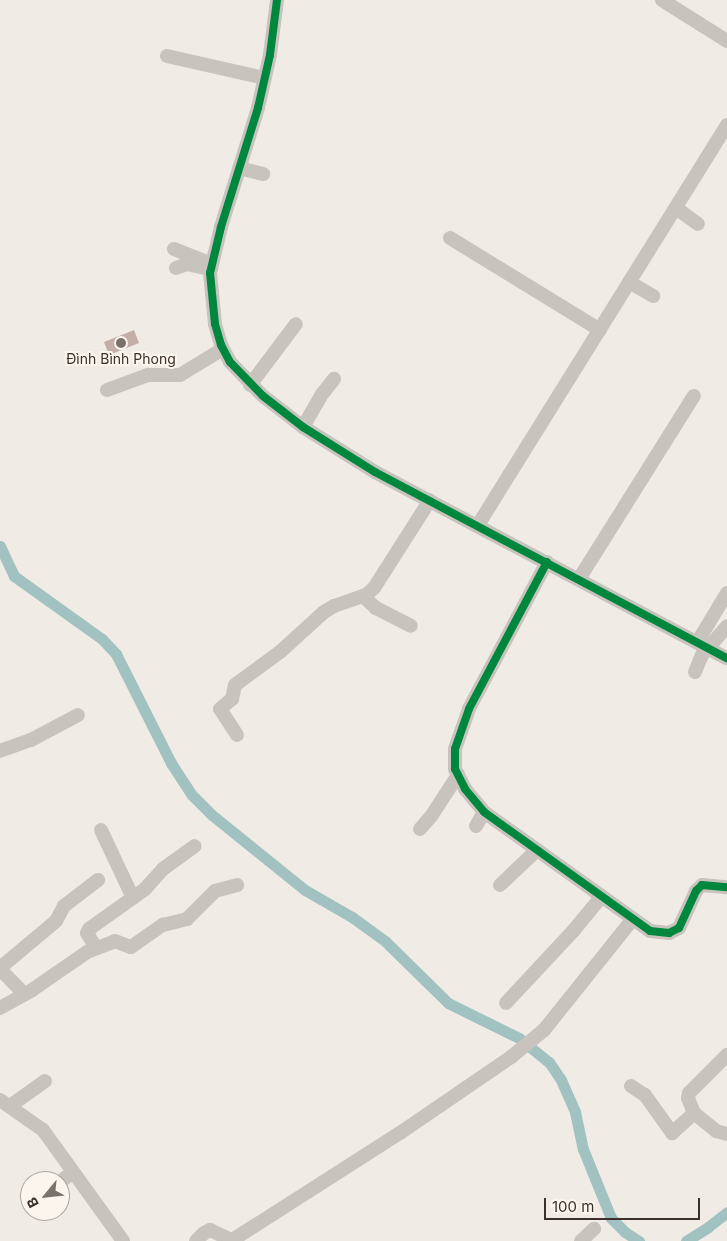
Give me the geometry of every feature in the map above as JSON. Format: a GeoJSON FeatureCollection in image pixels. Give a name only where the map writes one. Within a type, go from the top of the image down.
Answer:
{"type":"FeatureCollection","features":[{"type":"Feature","properties":{"kind":"street"},"geometry":{"type":"LineString","coordinates":[[277,0],[265,78],[253,126],[220,226],[212,267],[214,324],[230,362],[250,385],[304,427],[375,472],[704,644],[727,658]]}},
{"type":"Feature","properties":{"kind":"street"},"geometry":{"type":"LineString","coordinates":[[662,0],[727,41]]}},
{"type":"Feature","properties":{"kind":"street"},"geometry":{"type":"LineString","coordinates":[[167,56],[265,78]]}},
{"type":"Feature","properties":{"kind":"street"},"geometry":{"type":"LineString","coordinates":[[478,525],[727,125]]}},
{"type":"Feature","properties":{"kind":"street"},"geometry":{"type":"LineString","coordinates":[[239,168],[263,174]]}},
{"type":"Feature","properties":{"kind":"street"},"geometry":{"type":"LineString","coordinates":[[676,208],[698,224]]}},
{"type":"Feature","properties":{"kind":"street"},"geometry":{"type":"LineString","coordinates":[[450,238],[600,330]]}},
{"type":"Feature","properties":{"kind":"street"},"geometry":{"type":"LineString","coordinates":[[174,250],[212,267]]}},
{"type":"Feature","properties":{"kind":"street"},"geometry":{"type":"LineString","coordinates":[[176,268],[188,264],[212,267]]}},
{"type":"Feature","properties":{"kind":"street"},"geometry":{"type":"LineString","coordinates":[[629,282],[653,296]]}},
{"type":"Feature","properties":{"kind":"street"},"geometry":{"type":"LineString","coordinates":[[250,385],[296,324]]}},
{"type":"Feature","properties":{"kind":"street"},"geometry":{"type":"LineString","coordinates":[[107,390],[148,375],[180,375],[223,349]]}},
{"type":"Feature","properties":{"kind":"street"},"geometry":{"type":"LineString","coordinates":[[304,427],[323,393],[334,379]]}},
{"type":"Feature","properties":{"kind":"street"},"geometry":{"type":"LineString","coordinates":[[580,579],[694,396]]}},
{"type":"Feature","properties":{"kind":"street"},"geometry":{"type":"LineString","coordinates":[[237,735],[220,709],[232,699],[235,685],[280,652],[324,612],[334,606],[363,596],[374,588],[430,500]]}},
{"type":"Feature","properties":{"kind":"street"},"geometry":{"type":"LineString","coordinates":[[547,562],[469,708],[454,749],[455,769],[465,789],[484,812],[650,931],[669,933],[682,924],[699,887],[727,886]]}},
{"type":"Feature","properties":{"kind":"street"},"geometry":{"type":"LineString","coordinates":[[694,672],[704,644],[727,593]]}},
{"type":"Feature","properties":{"kind":"street"},"geometry":{"type":"LineString","coordinates":[[363,596],[376,608],[411,626]]}},
{"type":"Feature","properties":{"kind":"street"},"geometry":{"type":"LineString","coordinates":[[704,644],[727,626]]}},
{"type":"Feature","properties":{"kind":"street"},"geometry":{"type":"LineString","coordinates":[[0,751],[31,740],[78,715]]}},
{"type":"Feature","properties":{"kind":"street"},"geometry":{"type":"LineString","coordinates":[[420,829],[432,815],[458,774]]}},
{"type":"Feature","properties":{"kind":"street"},"geometry":{"type":"LineString","coordinates":[[476,826],[484,812]]}},
{"type":"Feature","properties":{"kind":"street"},"geometry":{"type":"LineString","coordinates":[[101,830],[133,898]]}},
{"type":"Feature","properties":{"kind":"street"},"geometry":{"type":"LineString","coordinates":[[96,948],[87,931],[145,889],[163,870],[195,846]]}},
{"type":"Feature","properties":{"kind":"street"},"geometry":{"type":"LineString","coordinates":[[500,885],[537,850]]}},
{"type":"Feature","properties":{"kind":"street"},"geometry":{"type":"LineString","coordinates":[[24,994],[0,968],[56,921],[64,906],[98,880]]}},
{"type":"Feature","properties":{"kind":"street"},"geometry":{"type":"LineString","coordinates":[[0,1008],[96,948],[119,940],[131,946],[163,925],[187,919],[214,891],[237,885]]}},
{"type":"Feature","properties":{"kind":"street"},"geometry":{"type":"LineString","coordinates":[[506,1004],[574,930],[602,896]]}},
{"type":"Feature","properties":{"kind":"street"},"geometry":{"type":"LineString","coordinates":[[196,1241],[210,1230],[229,1239],[234,1239],[400,1133],[511,1057],[544,1030],[633,919]]}},
{"type":"Feature","properties":{"kind":"street"},"geometry":{"type":"LineString","coordinates":[[727,1055],[689,1094],[688,1098],[694,1113],[716,1131],[727,1134]]}},
{"type":"Feature","properties":{"kind":"street"},"geometry":{"type":"LineString","coordinates":[[45,1081],[5,1103],[43,1130],[123,1241]]}},
{"type":"Feature","properties":{"kind":"street"},"geometry":{"type":"LineString","coordinates":[[631,1086],[645,1095],[670,1133],[694,1113]]}},
{"type":"Feature","properties":{"kind":"street"},"geometry":{"type":"LineString","coordinates":[[581,1241],[594,1229]]}},
{"type":"Feature","properties":{"kind":"building","name":"Đình Bình Phong"},"geometry":{"type":"Polygon","coordinates":[[[134,330],[139,343],[109,355],[104,342],[134,330]]]}},
{"type":"Feature","properties":{"kind":"waterway"},"geometry":{"type":"LineString","coordinates":[[0,546],[14,576],[102,639],[116,654],[171,763],[192,795],[212,815],[305,890],[352,917],[385,941],[448,1003],[519,1038],[549,1062],[561,1080],[575,1112],[583,1149],[611,1218],[625,1232],[639,1241]]}},
{"type":"Feature","properties":{"kind":"waterway"},"geometry":{"type":"LineString","coordinates":[[686,1241],[727,1212]]}},
{"type":"Feature","properties":{"kind":"cycle path"},"geometry":{"type":"LineString","coordinates":[[277,0],[270,55],[258,108],[221,227],[210,273],[215,324],[221,345],[230,362],[263,396],[303,427],[375,472],[727,658]]}},
{"type":"Feature","properties":{"kind":"cycle path"},"geometry":{"type":"LineString","coordinates":[[547,562],[469,709],[455,749],[455,769],[465,789],[484,812],[650,931],[669,933],[679,928],[696,891],[702,885],[727,887]]}},
{"type":"Feature","properties":{"kind":"place","name":"Đình Bình Phong"},"geometry":{"type":"Point","coordinates":[121,343]}}]}
